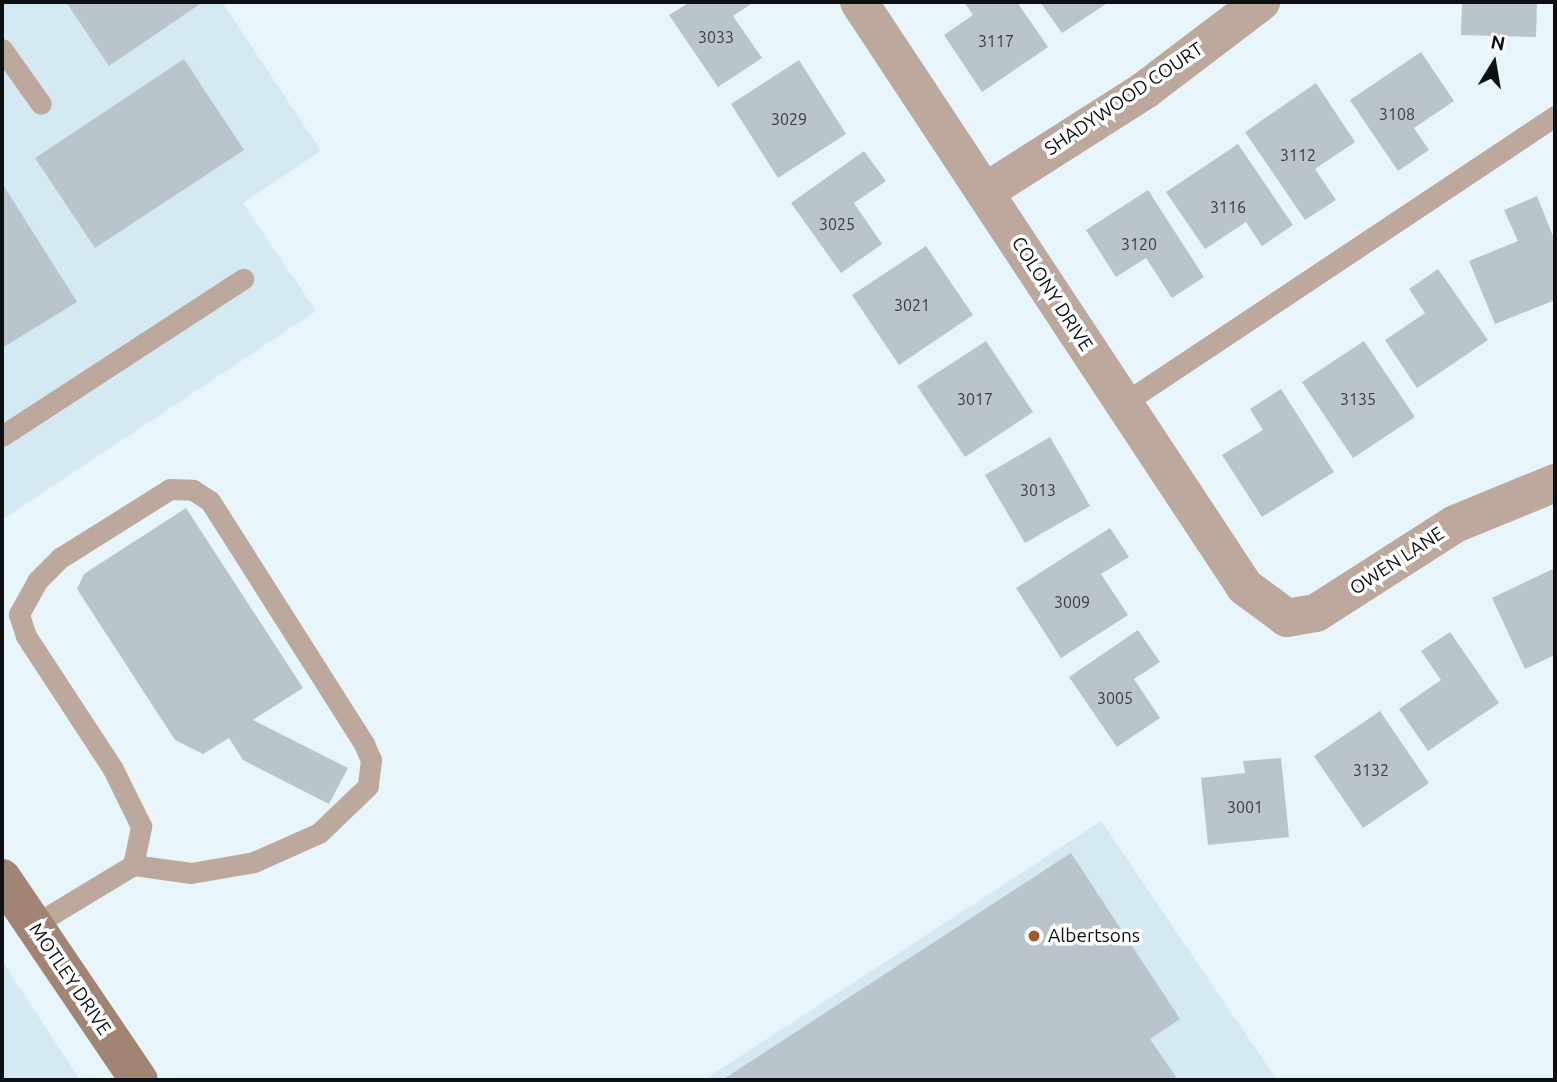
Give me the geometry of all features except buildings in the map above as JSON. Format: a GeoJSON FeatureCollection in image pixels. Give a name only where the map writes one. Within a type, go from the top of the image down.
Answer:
{"type":"FeatureCollection","features":[{"type":"Feature","properties":{"kind":"main road","name":"MOTLEY DRIVE"},"geometry":{"type":"LineString","coordinates":[[15,907],[139,1080]]}},
{"type":"Feature","properties":{"kind":"street","name":"COLONY DRIVE"},"geometry":{"type":"LineString","coordinates":[[859,2],[1245,587]]}},
{"type":"Feature","properties":{"kind":"street","name":"SHADYWOOD COURT"},"geometry":{"type":"LineString","coordinates":[[985,192],[1145,90],[1261,2]]}},
{"type":"Feature","properties":{"kind":"street","name":"OWEN LANE"},"geometry":{"type":"LineString","coordinates":[[1245,587],[1287,618],[1316,613],[1455,524],[1555,484]]}},
{"type":"Feature","properties":{"kind":"lane"},"geometry":{"type":"LineString","coordinates":[[2,49],[41,104]]}},
{"type":"Feature","properties":{"kind":"lane"},"geometry":{"type":"LineString","coordinates":[[1124,403],[1555,116]]}},
{"type":"Feature","properties":{"kind":"lane"},"geometry":{"type":"LineString","coordinates":[[2,436],[243,279]]}},
{"type":"Feature","properties":{"kind":"lane"},"geometry":{"type":"LineString","coordinates":[[15,907],[133,864],[191,873],[254,862],[319,833],[346,811],[369,786],[371,760],[307,649],[217,512],[193,489],[170,489],[60,558],[37,581],[10,619],[26,636],[113,769],[141,825],[133,864]]}},
{"type":"Feature","properties":{"kind":"shaded area"},"geometry":{"type":"Polygon","coordinates":[[[2,2],[222,2],[321,151],[243,203],[316,311],[2,520],[2,2]]]}},
{"type":"Feature","properties":{"kind":"shaded area","name":"Albertsons"},"geometry":{"type":"Polygon","coordinates":[[[1101,821],[1277,1080],[704,1080],[1101,821]]]}},
{"type":"Feature","properties":{"kind":"shaded area"},"geometry":{"type":"Polygon","coordinates":[[[3,962],[80,1080],[2,1080],[3,962]]]}},
{"type":"Feature","properties":{"kind":"place","name":"Albertsons"},"geometry":{"type":"Point","coordinates":[1034,936]}}]}
